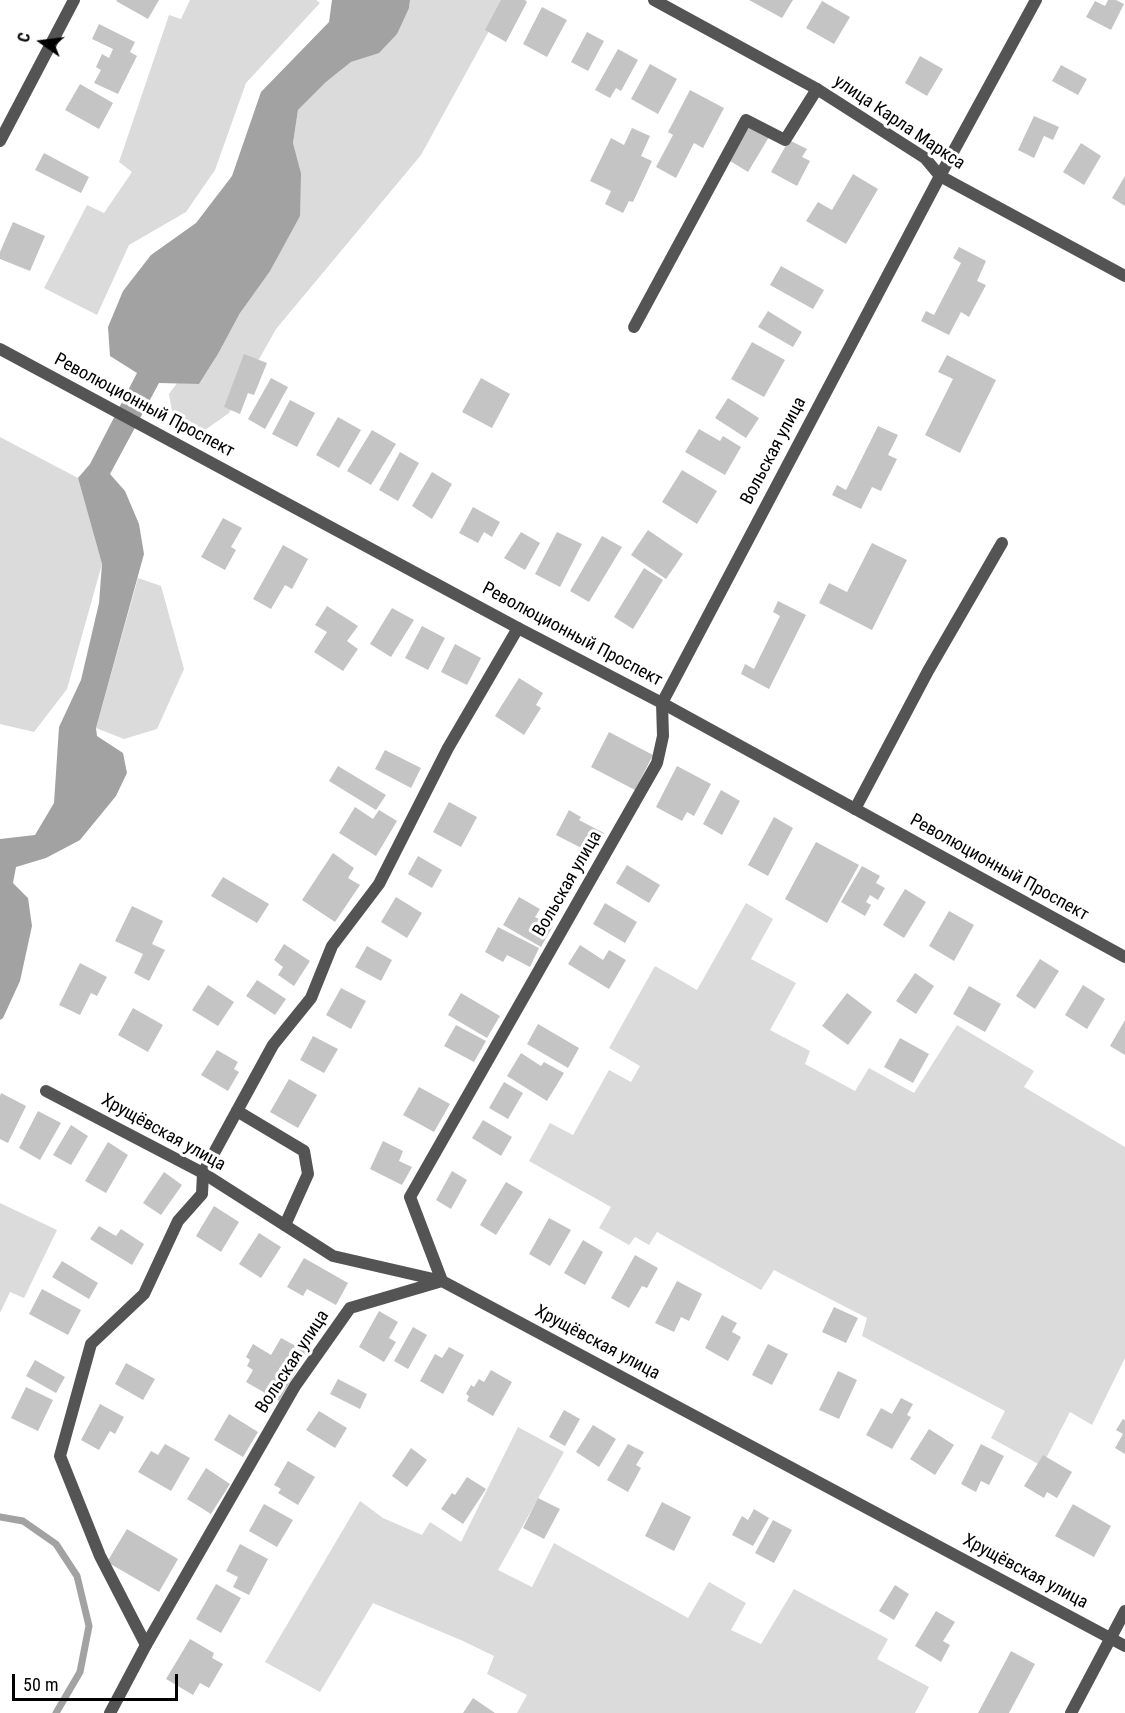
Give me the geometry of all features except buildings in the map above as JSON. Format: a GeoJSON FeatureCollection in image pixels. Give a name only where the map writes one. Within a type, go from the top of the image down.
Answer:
{"type":"FeatureCollection","features":[{"type":"Feature","properties":{"kind":"street"},"geometry":{"type":"LineString","coordinates":[[0,141],[74,0]]}},
{"type":"Feature","properties":{"kind":"street","name":"улица Карла Маркса"},"geometry":{"type":"LineString","coordinates":[[654,0],[817,89],[925,158],[940,176],[1125,276]]}},
{"type":"Feature","properties":{"kind":"street","name":"Вольская улица"},"geometry":{"type":"LineString","coordinates":[[110,1713],[146,1645],[295,1386],[350,1308],[442,1281],[410,1197],[657,763],[663,736],[662,703],[940,176],[1036,0]]}},
{"type":"Feature","properties":{"kind":"street"},"geometry":{"type":"LineString","coordinates":[[633,327],[746,120],[785,140],[817,89]]}},
{"type":"Feature","properties":{"kind":"street","name":"Революционный Проспект"},"geometry":{"type":"LineString","coordinates":[[0,349],[662,703],[1125,957]]}},
{"type":"Feature","properties":{"kind":"street"},"geometry":{"type":"LineString","coordinates":[[855,808],[928,670],[1002,543]]}},
{"type":"Feature","properties":{"kind":"street"},"geometry":{"type":"LineString","coordinates":[[146,1645],[100,1556],[60,1456],[91,1344],[144,1294],[178,1221],[202,1194],[203,1173],[273,1045],[311,998],[332,946],[379,884],[448,748],[518,628]]}},
{"type":"Feature","properties":{"kind":"street","name":"Хрущёвская улица"},"geometry":{"type":"LineString","coordinates":[[46,1091],[203,1173],[333,1256],[442,1281],[1125,1646]]}},
{"type":"Feature","properties":{"kind":"street"},"geometry":{"type":"LineString","coordinates":[[237,1111],[304,1151],[308,1174],[285,1225]]}},
{"type":"Feature","properties":{"kind":"street"},"geometry":{"type":"LineString","coordinates":[[1071,1713],[1125,1611]]}},
{"type":"Feature","properties":{"kind":"shaded area"},"geometry":{"type":"Polygon","coordinates":[[[190,0],[316,0],[320,3],[246,83],[215,170],[186,212],[129,245],[97,315],[44,288],[87,205],[104,213],[132,172],[119,162],[169,15],[181,19],[190,0]]]}},
{"type":"Feature","properties":{"kind":"shaded area"},"geometry":{"type":"Polygon","coordinates":[[[332,0],[410,0],[409,8],[397,34],[379,53],[351,62],[326,82],[298,110],[293,143],[301,173],[300,216],[270,271],[240,313],[199,384],[159,383],[110,474],[125,491],[139,524],[144,554],[96,728],[97,736],[123,753],[127,773],[116,796],[80,840],[46,858],[16,867],[13,883],[28,898],[32,926],[20,981],[0,1020],[0,839],[35,835],[54,803],[59,727],[81,680],[99,603],[102,564],[78,478],[90,464],[137,373],[110,356],[108,327],[123,291],[151,255],[196,223],[232,176],[261,92],[329,22],[332,0]]]}},
{"type":"Feature","properties":{"kind":"shaded area"},"geometry":{"type":"Polygon","coordinates":[[[410,0],[506,0],[421,155],[276,329],[229,413],[205,430],[172,411],[169,394],[177,383],[199,384],[240,313],[301,173],[293,143],[298,110],[326,82],[351,62],[379,52],[409,8],[410,0]]]}},
{"type":"Feature","properties":{"kind":"shaded area"},"geometry":{"type":"Polygon","coordinates":[[[0,437],[78,478],[102,564],[67,689],[34,732],[0,724],[0,437]]]}},
{"type":"Feature","properties":{"kind":"shaded area"},"geometry":{"type":"Polygon","coordinates":[[[138,578],[161,586],[184,669],[157,729],[124,739],[96,728],[138,578]]]}},
{"type":"Feature","properties":{"kind":"shaded area"},"geometry":{"type":"Polygon","coordinates":[[[746,903],[773,919],[751,959],[796,983],[770,1030],[810,1051],[805,1064],[855,1091],[869,1068],[914,1093],[957,1025],[1034,1071],[1024,1087],[1125,1147],[1125,1358],[1092,1425],[1070,1412],[1042,1466],[991,1438],[1005,1411],[862,1336],[867,1318],[774,1270],[761,1290],[657,1232],[649,1245],[635,1237],[629,1245],[599,1228],[611,1207],[529,1161],[550,1123],[573,1135],[609,1070],[631,1082],[640,1066],[609,1048],[655,966],[697,990],[746,903]]]}},
{"type":"Feature","properties":{"kind":"shaded area"},"geometry":{"type":"Polygon","coordinates":[[[0,1203],[57,1230],[24,1298],[10,1292],[0,1313],[0,1203]]]}},
{"type":"Feature","properties":{"kind":"shaded area"},"geometry":{"type":"Polygon","coordinates":[[[518,1427],[564,1452],[498,1570],[532,1587],[554,1543],[688,1618],[709,1582],[746,1603],[731,1630],[761,1644],[794,1589],[888,1639],[877,1659],[929,1687],[915,1713],[517,1713],[527,1695],[487,1674],[494,1656],[373,1603],[320,1692],[265,1662],[360,1501],[383,1518],[422,1535],[430,1522],[461,1542],[518,1427]]]}},
{"type":"Feature","properties":{"kind":"waterway"},"geometry":{"type":"LineString","coordinates":[[0,1517],[23,1521],[56,1544],[77,1576],[89,1626],[80,1672],[56,1713]]}}]}
